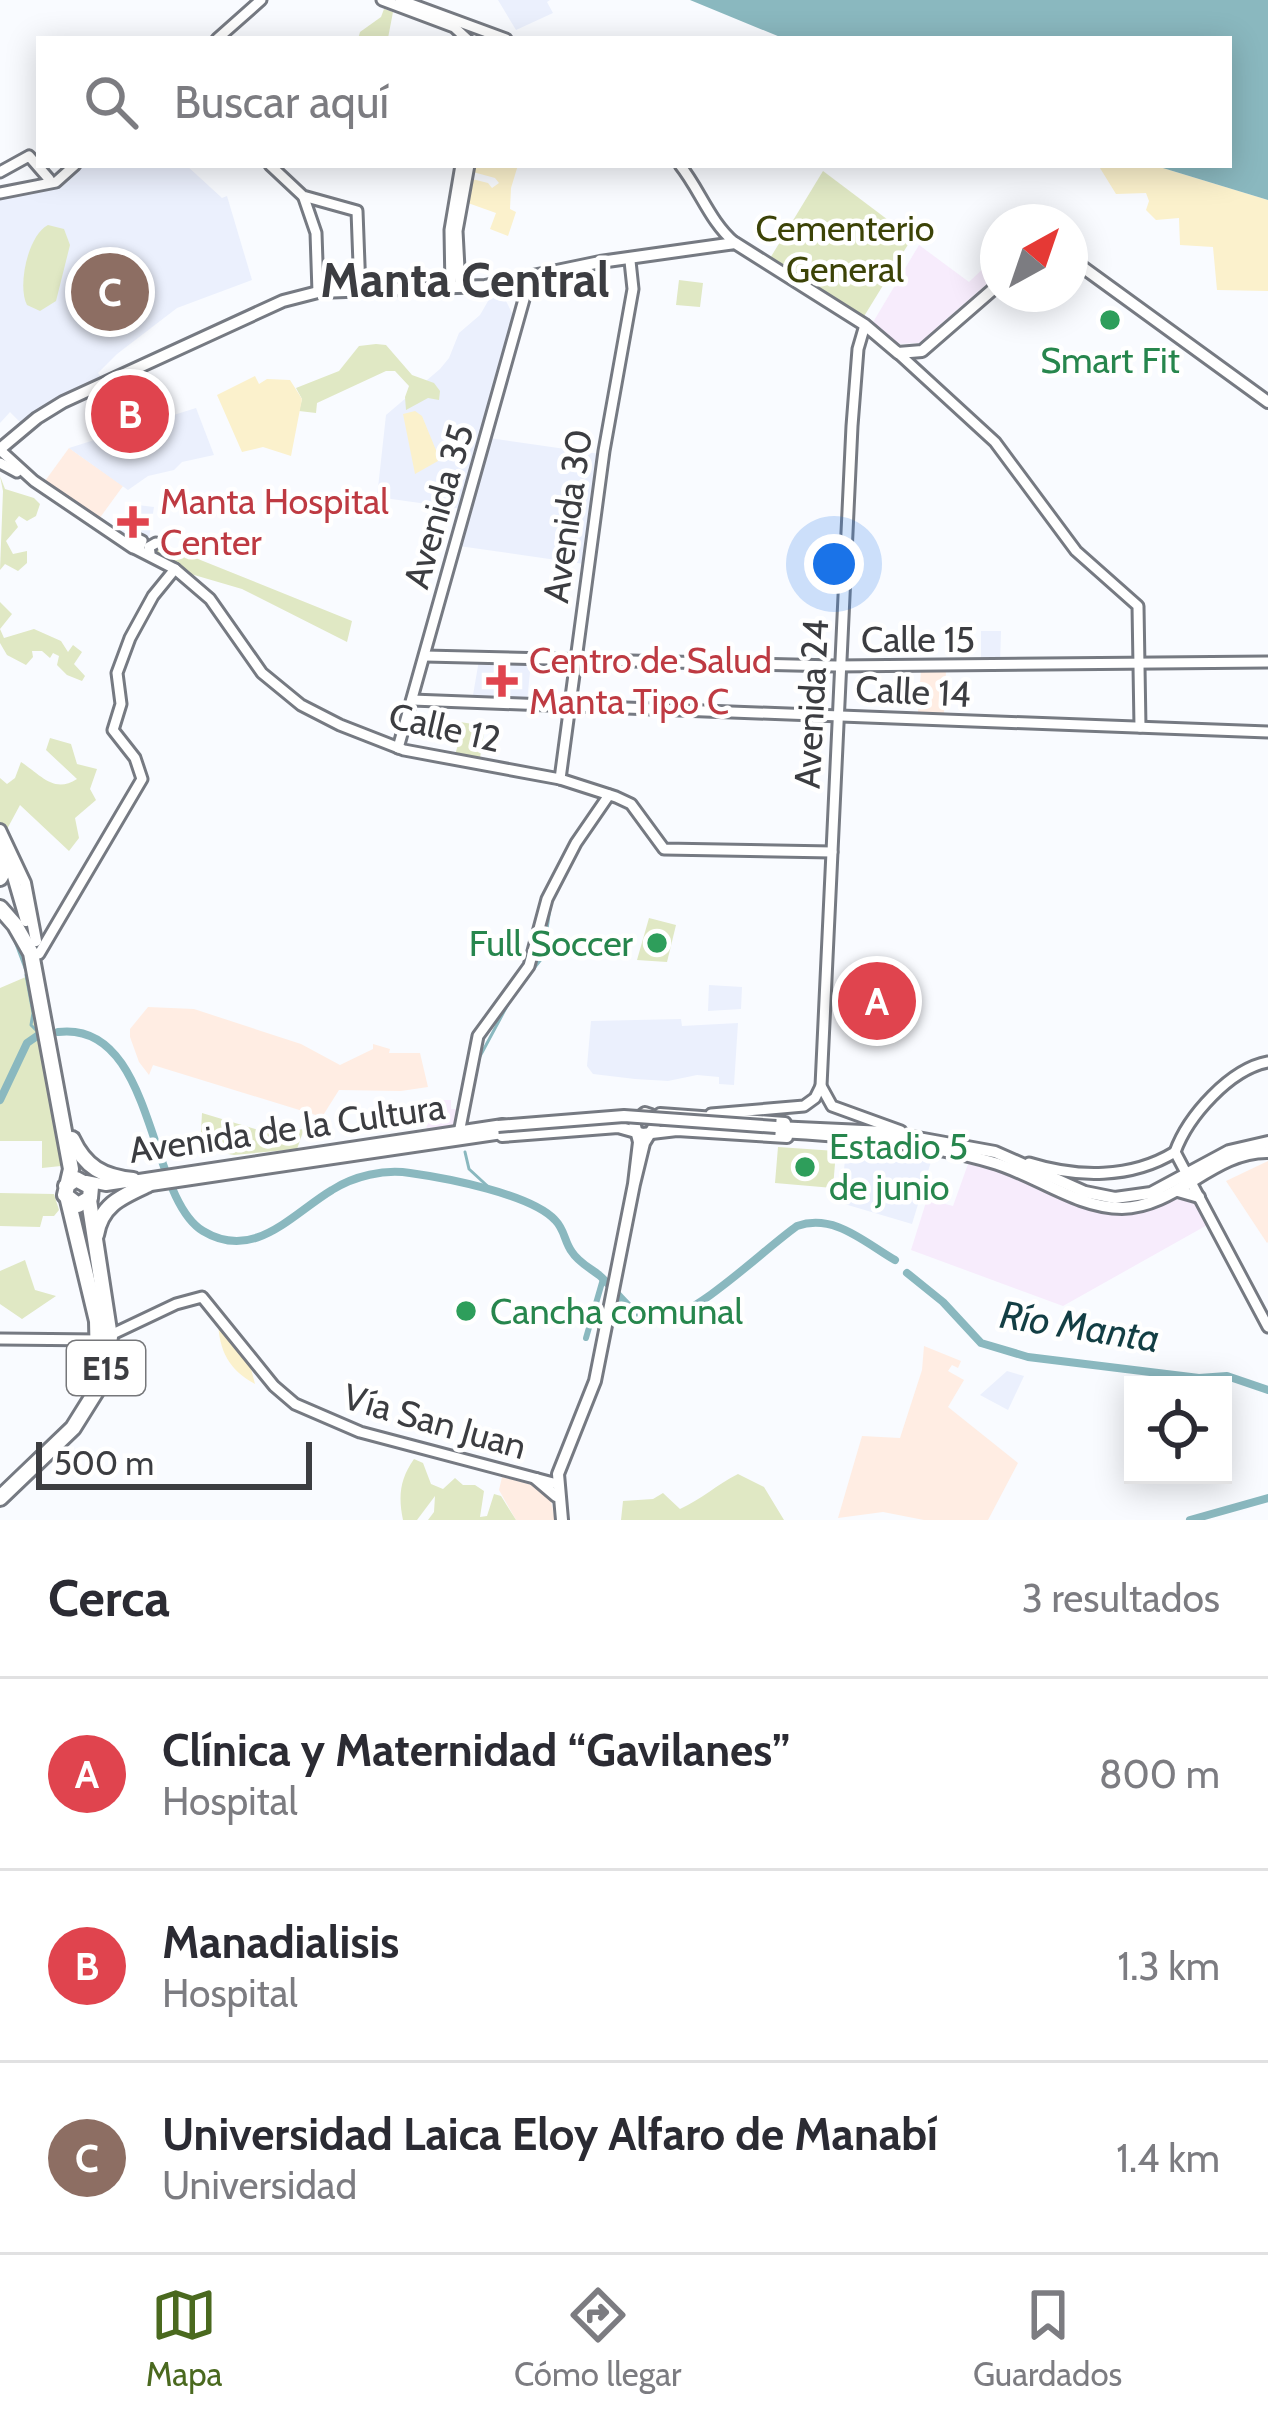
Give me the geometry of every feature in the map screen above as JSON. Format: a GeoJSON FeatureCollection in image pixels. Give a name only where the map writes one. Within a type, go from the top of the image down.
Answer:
{"type":"FeatureCollection","features":[{"type":"Feature","properties":{"kind":"highway"},"geometry":{"type":"LineString","coordinates":[[0,846],[5,867],[0,878]]}},
{"type":"Feature","properties":{"kind":"highway"},"geometry":{"type":"LineString","coordinates":[[0,904],[35,942]]}},
{"type":"Feature","properties":{"kind":"highway","name":"E15"},"geometry":{"type":"LineString","coordinates":[[0,1498],[85,1412],[103,1380],[105,1339],[89,1199],[92,1191],[72,1139],[35,942]]}},
{"type":"Feature","properties":{"kind":"highway","name":"E15"},"geometry":{"type":"LineString","coordinates":[[0,1486],[79,1407],[105,1339],[67,1193],[71,1169],[35,942]]}},
{"type":"Feature","properties":{"kind":"highway"},"geometry":{"type":"LineString","coordinates":[[72,1139],[83,1159],[99,1172],[149,1181]]}},
{"type":"Feature","properties":{"kind":"highway"},"geometry":{"type":"LineString","coordinates":[[85,1180],[76,1179],[67,1193],[78,1205],[89,1199]]}},
{"type":"Feature","properties":{"kind":"highway"},"geometry":{"type":"LineString","coordinates":[[94,1246],[106,1208],[149,1181]]}},
{"type":"Feature","properties":{"kind":"main road"},"geometry":{"type":"LineString","coordinates":[[2,452],[18,434],[63,402],[283,301],[318,292],[484,285],[734,243],[898,350],[922,351]]}},
{"type":"Feature","properties":{"kind":"main road"},"geometry":{"type":"LineString","coordinates":[[1088,268],[1268,398]]}},
{"type":"Feature","properties":{"kind":"main road"},"geometry":{"type":"LineString","coordinates":[[898,350],[922,344],[980,297]]}},
{"type":"Feature","properties":{"kind":"main road"},"geometry":{"type":"LineString","coordinates":[[912,367],[912,360],[980,298]]}},
{"type":"Feature","properties":{"kind":"main road"},"geometry":{"type":"LineString","coordinates":[[0,830],[25,883],[35,942]]}},
{"type":"Feature","properties":{"kind":"main road"},"geometry":{"type":"LineString","coordinates":[[0,846],[35,942]]}},
{"type":"Feature","properties":{"kind":"main road"},"geometry":{"type":"LineString","coordinates":[[562,1520],[556,1484],[591,1400],[640,1154],[643,1114]]}},
{"type":"Feature","properties":{"kind":"main road"},"geometry":{"type":"LineString","coordinates":[[643,1114],[655,1125],[643,1132]]}},
{"type":"Feature","properties":{"kind":"main road","name":"Avenida de la Cultura"},"geometry":{"type":"LineString","coordinates":[[643,1114],[808,1137]]}},
{"type":"Feature","properties":{"kind":"main road","name":"Avenida de la Cultura"},"geometry":{"type":"LineString","coordinates":[[180,1176],[643,1114],[695,1114],[912,1136],[1002,1154],[1106,1206],[1144,1204],[1175,1191],[1228,1151],[1268,1142]]}},
{"type":"Feature","properties":{"kind":"main road","name":"Avenida de la Cultura"},"geometry":{"type":"LineString","coordinates":[[502,1131],[596,1122],[776,1129],[794,1125]]}},
{"type":"Feature","properties":{"kind":"main road"},"geometry":{"type":"LineString","coordinates":[[604,1127],[627,1135],[640,1154]]}},
{"type":"Feature","properties":{"kind":"main road"},"geometry":{"type":"LineString","coordinates":[[640,1154],[653,1139],[677,1130]]}},
{"type":"Feature","properties":{"kind":"main road","name":"Avenida de la Cultura"},"geometry":{"type":"LineString","coordinates":[[89,1199],[149,1181],[459,1133],[502,1131],[677,1130],[937,1150],[1115,1198],[1151,1193],[1237,1157],[1268,1152]]}},
{"type":"Feature","properties":{"kind":"main road","name":"Avenida de la Cultura"},"geometry":{"type":"LineString","coordinates":[[85,1180],[100,1185],[149,1181]]}},
{"type":"Feature","properties":{"kind":"main road"},"geometry":{"type":"LineString","coordinates":[[1175,1191],[1186,1190],[1199,1197]]}},
{"type":"Feature","properties":{"kind":"main road"},"geometry":{"type":"LineString","coordinates":[[536,1479],[561,1466]]}},
{"type":"Feature","properties":{"kind":"main road"},"geometry":{"type":"LineString","coordinates":[[536,1479],[558,1501]]}},
{"type":"Feature","properties":{"kind":"street"},"geometry":{"type":"LineString","coordinates":[[219,34],[257,0]]}},
{"type":"Feature","properties":{"kind":"street"},"geometry":{"type":"LineString","coordinates":[[382,0],[454,27],[464,36]]}},
{"type":"Feature","properties":{"kind":"street"},"geometry":{"type":"LineString","coordinates":[[400,0],[483,35]]}},
{"type":"Feature","properties":{"kind":"street"},"geometry":{"type":"LineString","coordinates":[[0,172],[29,156],[36,167]]}},
{"type":"Feature","properties":{"kind":"street"},"geometry":{"type":"LineString","coordinates":[[37,168],[46,182]]}},
{"type":"Feature","properties":{"kind":"street"},"geometry":{"type":"LineString","coordinates":[[0,193],[56,182],[69,168]]}},
{"type":"Feature","properties":{"kind":"street"},"geometry":{"type":"LineString","coordinates":[[276,168],[303,196],[316,233],[318,292]]}},
{"type":"Feature","properties":{"kind":"street"},"geometry":{"type":"LineString","coordinates":[[455,288],[450,230],[464,168]]}},
{"type":"Feature","properties":{"kind":"street"},"geometry":{"type":"LineString","coordinates":[[682,168],[720,230],[734,243]]}},
{"type":"Feature","properties":{"kind":"street"},"geometry":{"type":"LineString","coordinates":[[303,196],[357,211],[360,291]]}},
{"type":"Feature","properties":{"kind":"street"},"geometry":{"type":"LineString","coordinates":[[453,261],[466,276],[484,285]]}},
{"type":"Feature","properties":{"kind":"street"},"geometry":{"type":"LineString","coordinates":[[434,289],[453,261]]}},
{"type":"Feature","properties":{"kind":"street","name":"Avenida 30"},"geometry":{"type":"LineString","coordinates":[[560,779],[606,435],[633,290],[630,261]]}},
{"type":"Feature","properties":{"kind":"street","name":"Avenida 35"},"geometry":{"type":"LineString","coordinates":[[398,748],[530,278]]}},
{"type":"Feature","properties":{"kind":"street","name":"Avenida 24"},"geometry":{"type":"LineString","coordinates":[[821,1086],[852,421],[858,349],[865,325]]}},
{"type":"Feature","properties":{"kind":"street"},"geometry":{"type":"LineString","coordinates":[[898,350],[995,442],[1078,553],[1136,603],[1140,728]]}},
{"type":"Feature","properties":{"kind":"street","name":"Calle 12"},"geometry":{"type":"LineString","coordinates":[[2,452],[33,480],[175,569],[210,599],[262,674],[287,696],[340,725],[398,748],[560,779],[609,795],[631,804],[664,849],[832,852]]}},
{"type":"Feature","properties":{"kind":"street"},"geometry":{"type":"LineString","coordinates":[[35,942],[142,779],[135,758],[113,730],[121,704],[117,673],[153,596],[175,569]]}},
{"type":"Feature","properties":{"kind":"street","name":"Calle 15"},"geometry":{"type":"LineString","coordinates":[[425,656],[840,666],[1268,662]]}},
{"type":"Feature","properties":{"kind":"street","name":"Calle 14"},"geometry":{"type":"LineString","coordinates":[[412,700],[1268,732]]}},
{"type":"Feature","properties":{"kind":"street"},"geometry":{"type":"LineString","coordinates":[[459,1133],[482,1028],[532,959],[544,905],[609,795]]}},
{"type":"Feature","properties":{"kind":"street"},"geometry":{"type":"LineString","coordinates":[[1002,1154],[1052,1171],[1095,1174],[1153,1162],[1174,1152],[1194,1116],[1246,1068],[1268,1062]]}},
{"type":"Feature","properties":{"kind":"street"},"geometry":{"type":"LineString","coordinates":[[470,1071],[471,1085],[482,1094]]}},
{"type":"Feature","properties":{"kind":"street"},"geometry":{"type":"LineString","coordinates":[[695,1114],[803,1106],[821,1086]]}},
{"type":"Feature","properties":{"kind":"street"},"geometry":{"type":"LineString","coordinates":[[821,1086],[832,1106],[912,1136]]}},
{"type":"Feature","properties":{"kind":"street"},"geometry":{"type":"LineString","coordinates":[[1174,1152],[1268,1327]]}},
{"type":"Feature","properties":{"kind":"street","name":"Vía San Juan"},"geometry":{"type":"LineString","coordinates":[[0,1339],[105,1339],[158,1312],[202,1297],[274,1386],[295,1404],[360,1432],[556,1484]]}},
{"type":"Feature","properties":{"kind":"shaded area"},"geometry":{"type":"Polygon","coordinates":[[[498,0],[550,0],[553,13],[516,30],[498,0]]]}},
{"type":"Feature","properties":{"kind":"shaded area"},"geometry":{"type":"Polygon","coordinates":[[[75,168],[189,168],[222,198],[227,196],[252,280],[177,308],[117,354],[98,373],[103,379],[50,401],[21,423],[10,412],[0,423],[0,196],[52,188],[75,168]]]}},
{"type":"Feature","properties":{"kind":"shaded area"},"geometry":{"type":"Polygon","coordinates":[[[919,245],[969,282],[980,272],[980,290],[919,343],[897,344],[872,324],[919,245]]]}},
{"type":"Feature","properties":{"kind":"shaded area"},"geometry":{"type":"Polygon","coordinates":[[[501,288],[515,319],[463,509],[377,497],[386,415],[440,369],[459,333],[480,315],[495,289],[501,288]]]}},
{"type":"Feature","properties":{"kind":"shaded area"},"geometry":{"type":"Polygon","coordinates":[[[196,408],[214,455],[182,462],[128,490],[69,448],[196,408]]]}},
{"type":"Feature","properties":{"kind":"shaded area"},"geometry":{"type":"Polygon","coordinates":[[[489,438],[600,454],[584,564],[459,546],[489,438]]]}},
{"type":"Feature","properties":{"kind":"shaded area"},"geometry":{"type":"Polygon","coordinates":[[[69,448],[123,486],[99,519],[45,481],[69,448]]]}},
{"type":"Feature","properties":{"kind":"shaded area","name":"Manta Hospital Center"},"geometry":{"type":"Polygon","coordinates":[[[138,505],[154,507],[149,538],[113,528],[118,518],[136,519],[138,505]]]}},
{"type":"Feature","properties":{"kind":"shaded area"},"geometry":{"type":"Polygon","coordinates":[[[981,631],[1001,631],[1000,663],[981,662],[981,631]]]}},
{"type":"Feature","properties":{"kind":"shaded area","name":"Centro de Salud Manta Tipo C"},"geometry":{"type":"Polygon","coordinates":[[[479,660],[531,662],[527,702],[472,701],[479,660]]]}},
{"type":"Feature","properties":{"kind":"shaded area"},"geometry":{"type":"Polygon","coordinates":[[[921,670],[946,671],[944,713],[918,712],[921,670]]]}},
{"type":"Feature","properties":{"kind":"shaded area"},"geometry":{"type":"Polygon","coordinates":[[[709,985],[742,987],[741,1009],[708,1011],[709,985]]]}},
{"type":"Feature","properties":{"kind":"shaded area"},"geometry":{"type":"Polygon","coordinates":[[[148,1007],[194,1009],[301,1044],[340,1065],[373,1049],[373,1044],[390,1049],[389,1053],[420,1053],[428,1087],[339,1090],[322,1117],[153,1065],[149,1075],[130,1037],[130,1029],[148,1007]]]}},
{"type":"Feature","properties":{"kind":"shaded area"},"geometry":{"type":"Polygon","coordinates":[[[681,1019],[682,1026],[738,1023],[734,1085],[719,1084],[719,1077],[697,1075],[668,1081],[593,1074],[587,1066],[591,1021],[681,1019]]]}},
{"type":"Feature","properties":{"kind":"shaded area"},"geometry":{"type":"Polygon","coordinates":[[[441,1100],[451,1100],[451,1109],[459,1109],[457,1127],[426,1132],[429,1106],[440,1105],[441,1100]]]}},
{"type":"Feature","properties":{"kind":"shaded area"},"geometry":{"type":"Polygon","coordinates":[[[846,1148],[933,1155],[912,1224],[841,1203],[846,1148]]]}},
{"type":"Feature","properties":{"kind":"shaded area"},"geometry":{"type":"Polygon","coordinates":[[[1268,1161],[1268,1242],[1267,1243],[1226,1181],[1268,1161]]]}},
{"type":"Feature","properties":{"kind":"shaded area"},"geometry":{"type":"Polygon","coordinates":[[[968,1164],[1106,1211],[1177,1193],[1194,1199],[1209,1224],[1063,1306],[911,1250],[927,1199],[953,1206],[968,1164]]]}},
{"type":"Feature","properties":{"kind":"shaded area"},"geometry":{"type":"Polygon","coordinates":[[[924,1346],[961,1361],[958,1368],[952,1365],[948,1371],[964,1380],[948,1407],[1018,1463],[988,1520],[924,1520],[883,1512],[838,1518],[862,1436],[900,1438],[922,1370],[924,1346]]]}},
{"type":"Feature","properties":{"kind":"shaded area"},"geometry":{"type":"Polygon","coordinates":[[[1007,1371],[1024,1376],[1008,1410],[980,1395],[1007,1371]]]}},
{"type":"Feature","properties":{"kind":"shaded area"},"geometry":{"type":"Polygon","coordinates":[[[502,1477],[543,1488],[550,1496],[555,1520],[516,1520],[499,1490],[502,1477]]]}},
{"type":"Feature","properties":{"kind":"green space"},"geometry":{"type":"Polygon","coordinates":[[[384,9],[393,12],[388,36],[359,36],[360,32],[381,17],[384,9]]]}},
{"type":"Feature","properties":{"kind":"green space","name":"Cementerio General"},"geometry":{"type":"Polygon","coordinates":[[[823,171],[912,238],[863,318],[769,260],[823,171]]]}},
{"type":"Feature","properties":{"kind":"green space"},"geometry":{"type":"Polygon","coordinates":[[[48,225],[64,229],[70,245],[56,301],[40,311],[27,305],[24,274],[35,239],[48,225]]]}},
{"type":"Feature","properties":{"kind":"green space"},"geometry":{"type":"Polygon","coordinates":[[[679,280],[703,283],[700,307],[676,305],[679,280]]]}},
{"type":"Feature","properties":{"kind":"green space"},"geometry":{"type":"Polygon","coordinates":[[[386,345],[412,375],[434,383],[439,400],[428,398],[406,410],[409,386],[395,371],[386,371],[317,403],[316,413],[299,411],[302,399],[296,388],[339,371],[359,346],[386,345]]]}},
{"type":"Feature","properties":{"kind":"green space"},"geometry":{"type":"Polygon","coordinates":[[[0,476],[5,489],[40,504],[36,516],[27,521],[19,516],[18,527],[6,541],[13,554],[27,551],[27,563],[18,571],[5,564],[0,570],[0,476]]]}},
{"type":"Feature","properties":{"kind":"green space"},"geometry":{"type":"Polygon","coordinates":[[[155,546],[192,552],[198,559],[352,621],[347,642],[242,589],[184,572],[152,552],[155,546]]]}},
{"type":"Feature","properties":{"kind":"green space"},"geometry":{"type":"Polygon","coordinates":[[[0,602],[12,614],[0,629],[0,602]]]}},
{"type":"Feature","properties":{"kind":"green space"},"geometry":{"type":"Polygon","coordinates":[[[0,629],[4,638],[34,629],[61,641],[68,652],[73,645],[82,652],[74,664],[85,676],[82,681],[67,675],[53,653],[50,658],[42,651],[32,651],[26,665],[7,655],[0,643],[0,629]]]}},
{"type":"Feature","properties":{"kind":"green space"},"geometry":{"type":"Polygon","coordinates":[[[454,721],[485,726],[480,758],[455,755],[459,741],[451,739],[454,721]]]}},
{"type":"Feature","properties":{"kind":"green space"},"geometry":{"type":"Polygon","coordinates":[[[50,738],[71,744],[77,764],[97,769],[90,789],[96,800],[75,818],[79,838],[69,851],[20,805],[6,831],[0,822],[0,778],[7,784],[15,778],[21,762],[54,784],[77,779],[46,750],[50,738]]]}},
{"type":"Feature","properties":{"kind":"green space","name":"Full Soccer"},"geometry":{"type":"Polygon","coordinates":[[[649,918],[676,925],[667,962],[637,960],[649,918]]]}},
{"type":"Feature","properties":{"kind":"green space"},"geometry":{"type":"Polygon","coordinates":[[[28,976],[61,1166],[42,1168],[42,1141],[0,1141],[0,988],[28,976]]]}},
{"type":"Feature","properties":{"kind":"green space"},"geometry":{"type":"Polygon","coordinates":[[[202,1113],[268,1133],[304,1129],[297,1149],[234,1155],[200,1149],[202,1113]]]}},
{"type":"Feature","properties":{"kind":"green space","name":"Estadio 5 de junio"},"geometry":{"type":"Polygon","coordinates":[[[778,1147],[836,1151],[833,1188],[775,1183],[778,1147]]]}},
{"type":"Feature","properties":{"kind":"green space"},"geometry":{"type":"Polygon","coordinates":[[[0,1193],[54,1194],[59,1210],[54,1216],[43,1216],[40,1227],[0,1226],[0,1193]]]}},
{"type":"Feature","properties":{"kind":"green space"},"geometry":{"type":"Polygon","coordinates":[[[25,1260],[35,1290],[56,1296],[22,1319],[0,1304],[0,1271],[25,1260]]]}},
{"type":"Feature","properties":{"kind":"green space"},"geometry":{"type":"Polygon","coordinates":[[[414,1459],[423,1463],[431,1484],[443,1489],[455,1478],[484,1491],[480,1517],[487,1516],[494,1494],[501,1496],[516,1520],[428,1520],[435,1496],[417,1520],[403,1520],[401,1488],[414,1459]]]}},
{"type":"Feature","properties":{"kind":"green space"},"geometry":{"type":"Polygon","coordinates":[[[738,1474],[764,1487],[784,1520],[621,1520],[623,1501],[653,1499],[663,1493],[680,1509],[738,1474]]]}},
{"type":"Feature","properties":{"kind":"sand"},"geometry":{"type":"Polygon","coordinates":[[[474,168],[517,168],[510,209],[516,212],[508,236],[490,229],[496,213],[468,203],[472,179],[492,188],[499,183],[473,172],[474,168]]]}},
{"type":"Feature","properties":{"kind":"sand"},"geometry":{"type":"Polygon","coordinates":[[[1100,168],[1163,168],[1268,200],[1268,291],[1217,290],[1213,247],[1180,245],[1179,218],[1156,220],[1146,210],[1146,193],[1116,194],[1100,168]]]}},
{"type":"Feature","properties":{"kind":"sand"},"geometry":{"type":"Polygon","coordinates":[[[255,376],[259,384],[267,379],[290,380],[302,399],[291,456],[263,447],[242,452],[217,395],[255,376]]]}},
{"type":"Feature","properties":{"kind":"sand"},"geometry":{"type":"Polygon","coordinates":[[[415,411],[422,416],[438,461],[415,474],[403,414],[415,411]]]}},
{"type":"Feature","properties":{"kind":"sand"},"geometry":{"type":"Polygon","coordinates":[[[218,1321],[249,1361],[255,1384],[227,1358],[218,1321]]]}},
{"type":"Feature","properties":{"kind":"water"},"geometry":{"type":"Polygon","coordinates":[[[690,0],[1268,0],[1268,200],[1163,168],[1232,168],[1232,36],[778,36],[690,0]]]}},
{"type":"Feature","properties":{"kind":"waterway"},"geometry":{"type":"LineString","coordinates":[[478,1060],[514,993],[543,957],[550,908]]}},
{"type":"Feature","properties":{"kind":"waterway"},"geometry":{"type":"LineString","coordinates":[[12,933],[25,968]]}},
{"type":"Feature","properties":{"kind":"waterway"},"geometry":{"type":"LineString","coordinates":[[26,975],[31,1025],[40,1034]]}},
{"type":"Feature","properties":{"kind":"waterway","name":"Río Manta"},"geometry":{"type":"LineString","coordinates":[[58,1032],[90,1036],[114,1053],[132,1081],[185,1212],[203,1231],[222,1239],[256,1238],[350,1181],[400,1172],[487,1189],[543,1211],[558,1224],[577,1259],[636,1313],[653,1321],[696,1305],[797,1226],[836,1226],[895,1260]]}},
{"type":"Feature","properties":{"kind":"waterway","name":"Río Manta"},"geometry":{"type":"LineString","coordinates":[[0,1100],[27,1043],[40,1034]]}},
{"type":"Feature","properties":{"kind":"waterway"},"geometry":{"type":"LineString","coordinates":[[465,1152],[469,1169],[495,1193]]}},
{"type":"Feature","properties":{"kind":"waterway","name":"Río Manta"},"geometry":{"type":"LineString","coordinates":[[907,1273],[943,1302],[981,1343],[1028,1357],[1199,1378],[1227,1376],[1268,1390]]}},
{"type":"Feature","properties":{"kind":"waterway"},"geometry":{"type":"LineString","coordinates":[[586,1338],[603,1279]]}},
{"type":"Feature","properties":{"kind":"waterway"},"geometry":{"type":"LineString","coordinates":[[1190,1520],[1268,1498]]}},
{"type":"Feature","properties":{"kind":"place","name":"Universidad Laica Eloy Alfaro de Manabí"},"geometry":{"type":"Point","coordinates":[110,292]}},
{"type":"Feature","properties":{"kind":"place","name":"Smart Fit"},"geometry":{"type":"Point","coordinates":[1110,320]}},
{"type":"Feature","properties":{"kind":"place","name":"Manadialisis"},"geometry":{"type":"Point","coordinates":[130,414]}},
{"type":"Feature","properties":{"kind":"place","name":"Manta Hospital Center"},"geometry":{"type":"Point","coordinates":[133,522]}},
{"type":"Feature","properties":{"kind":"place","name":"Centro de Salud Manta Tipo C"},"geometry":{"type":"Point","coordinates":[502,681]}},
{"type":"Feature","properties":{"kind":"place","name":"Full Soccer"},"geometry":{"type":"Point","coordinates":[657,943]}},
{"type":"Feature","properties":{"kind":"place","name":"Clínica y Maternidad “Gavilanes”"},"geometry":{"type":"Point","coordinates":[877,1001]}},
{"type":"Feature","properties":{"kind":"place","name":"Estadio 5 de junio"},"geometry":{"type":"Point","coordinates":[805,1167]}},
{"type":"Feature","properties":{"kind":"place","name":"Cancha comunal"},"geometry":{"type":"Point","coordinates":[466,1311]}},
{"type":"Feature","properties":{"kind":"district","name":"Manta Central"},"geometry":{"type":"Point","coordinates":[465,280]}}]}
